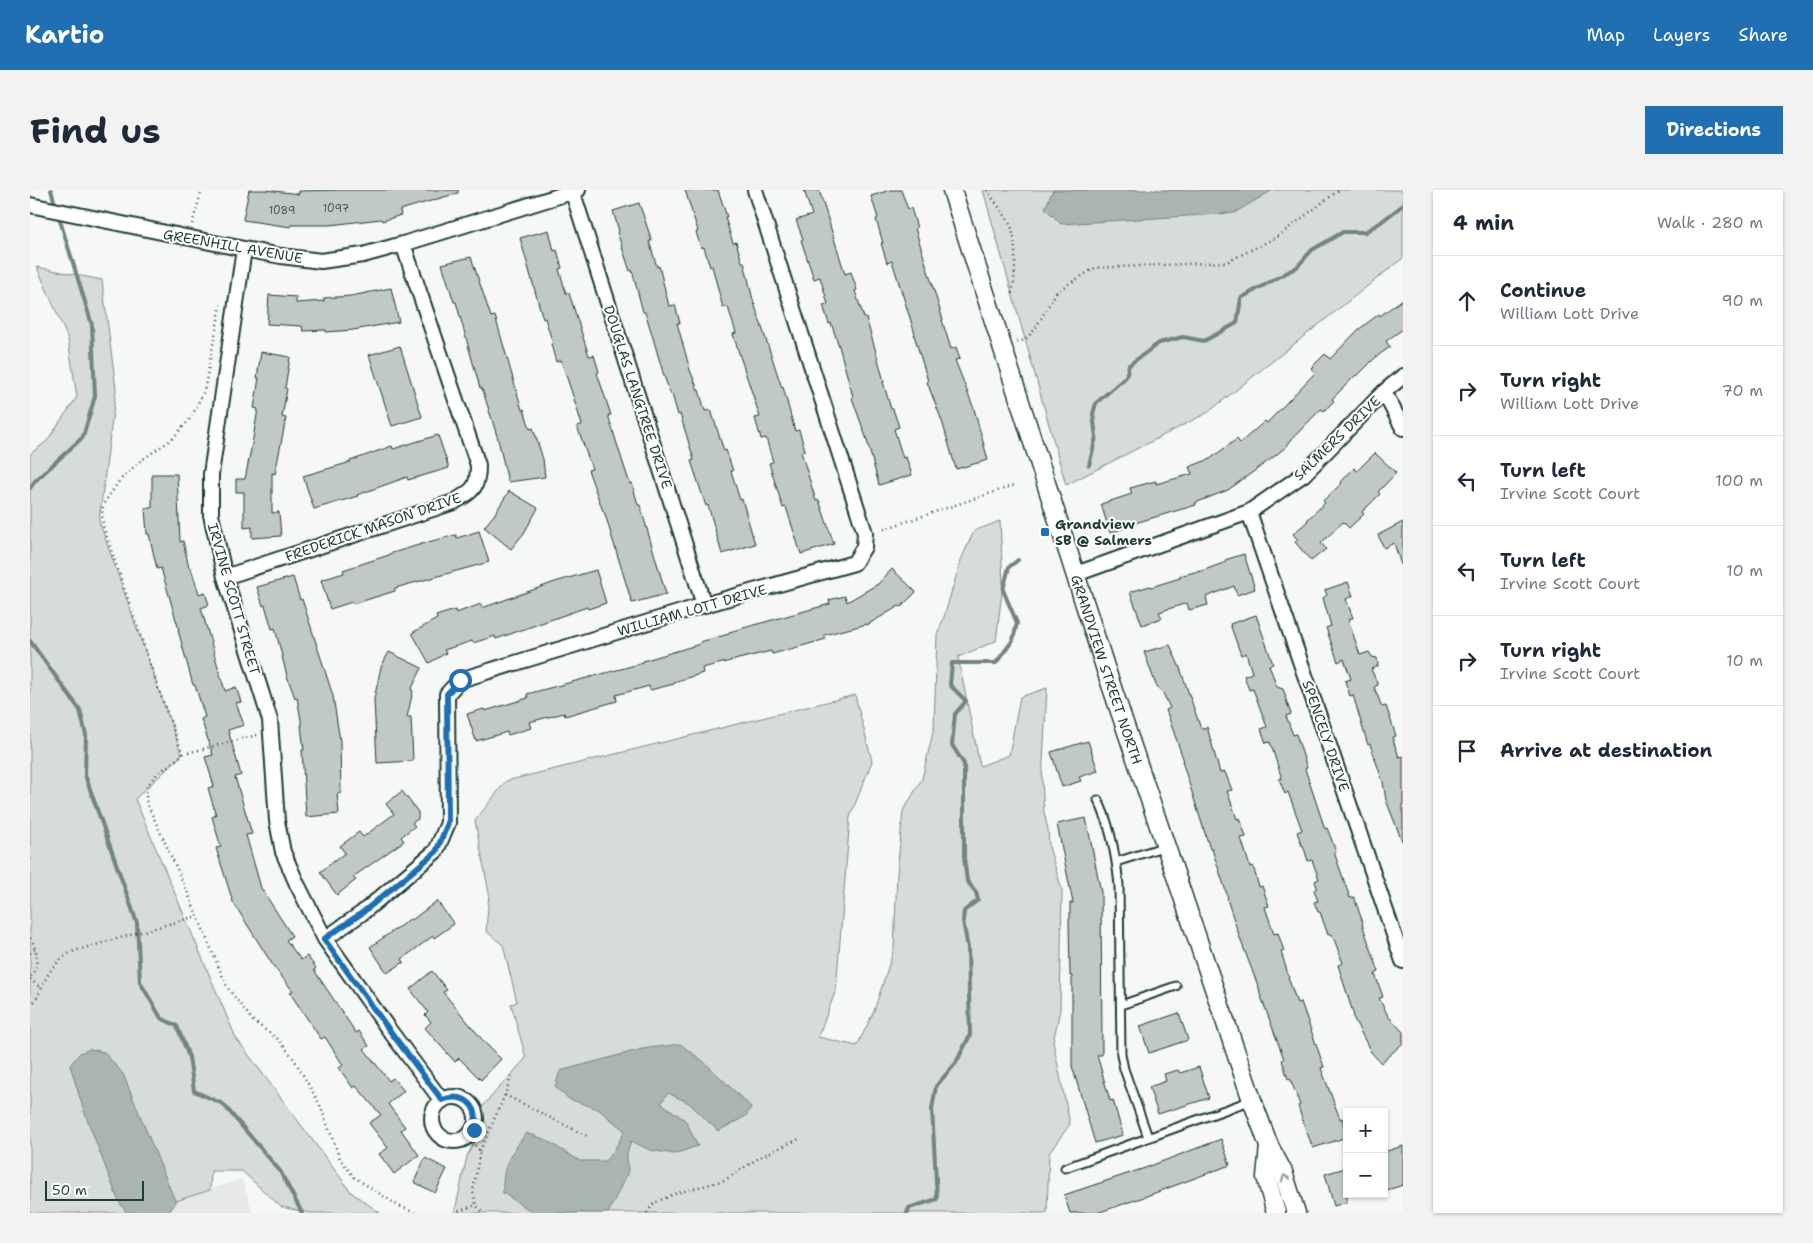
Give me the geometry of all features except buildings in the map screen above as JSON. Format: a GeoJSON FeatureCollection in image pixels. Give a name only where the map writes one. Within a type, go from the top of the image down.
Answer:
{"type":"FeatureCollection","features":[{"type":"Feature","properties":{"kind":"street","name":"WILLIAM LOTT DRIVE"},"geometry":{"type":"LineString","coordinates":[[324,939],[362,913],[436,852],[448,823],[447,694],[460,680],[704,605],[854,563],[864,547],[865,533],[755,190]]}},
{"type":"Feature","properties":{"kind":"street","name":"GRANDVIEW STREET NORTH"},"geometry":{"type":"LineString","coordinates":[[952,190],[1166,846],[1252,1100],[1269,1146],[1283,1172],[1296,1213]]}},
{"type":"Feature","properties":{"kind":"street","name":"GREENHILL AVENUE"},"geometry":{"type":"LineString","coordinates":[[30,205],[244,250],[321,260],[363,255],[574,191]]}},
{"type":"Feature","properties":{"kind":"street","name":"DOUGLAS LANGTREE DRIVE"},"geometry":{"type":"LineString","coordinates":[[574,191],[704,605]]}},
{"type":"Feature","properties":{"kind":"street","name":"FREDERICK MASON DRIVE"},"geometry":{"type":"LineString","coordinates":[[226,577],[454,502],[472,491],[478,478],[478,464],[403,244]]}},
{"type":"Feature","properties":{"kind":"street","name":"IRVINE SCOTT STREET"},"geometry":{"type":"LineString","coordinates":[[244,250],[211,474],[211,515],[226,577],[270,720],[277,821],[283,852],[324,939],[442,1100]]}},
{"type":"Feature","properties":{"kind":"street","name":"SALMERS DRIVE"},"geometry":{"type":"LineString","coordinates":[[1076,574],[1249,512],[1304,474],[1384,392],[1403,376]]}},
{"type":"Feature","properties":{"kind":"street"},"geometry":{"type":"LineString","coordinates":[[1384,392],[1403,428]]}},
{"type":"Feature","properties":{"kind":"street","name":"SPENCELY DRIVE"},"geometry":{"type":"LineString","coordinates":[[1249,512],[1403,961]]}},
{"type":"Feature","properties":{"kind":"street"},"geometry":{"type":"LineString","coordinates":[[451,1097],[461,1098],[469,1102],[475,1111],[477,1120],[474,1130],[468,1138],[451,1142],[442,1138],[436,1132],[432,1124],[432,1115],[435,1107],[442,1100],[451,1097]]}},
{"type":"Feature","properties":{"kind":"street","name":"GRANDVIEW STREET NORTH"},"geometry":{"type":"LineString","coordinates":[[1269,1146],[1266,1177],[1276,1213]]}},
{"type":"Feature","properties":{"kind":"lane"},"geometry":{"type":"LineString","coordinates":[[1098,800],[1104,812],[1116,862],[1119,885],[1122,1055],[1124,1069],[1148,1137]]}},
{"type":"Feature","properties":{"kind":"lane"},"geometry":{"type":"LineString","coordinates":[[1116,862],[1166,846]]}},
{"type":"Feature","properties":{"kind":"lane"},"geometry":{"type":"LineString","coordinates":[[1121,1005],[1176,986]]}},
{"type":"Feature","properties":{"kind":"lane"},"geometry":{"type":"LineString","coordinates":[[1064,1168],[1252,1100]]}},
{"type":"Feature","properties":{"kind":"path"},"geometry":{"type":"LineString","coordinates":[[189,239],[189,233],[202,190]]}},
{"type":"Feature","properties":{"kind":"path"},"geometry":{"type":"LineString","coordinates":[[987,190],[1011,226],[1014,237],[1014,281],[1011,296]]}},
{"type":"Feature","properties":{"kind":"path"},"geometry":{"type":"LineString","coordinates":[[1003,346],[1025,340],[1035,329],[1057,290],[1095,268],[1227,262],[1277,237],[1339,190]]}},
{"type":"Feature","properties":{"kind":"path"},"geometry":{"type":"LineString","coordinates":[[183,754],[165,708],[103,526],[102,510],[104,503],[120,480],[138,462],[172,439],[192,418],[204,391],[221,304]]}},
{"type":"Feature","properties":{"kind":"path"},"geometry":{"type":"LineString","coordinates":[[884,530],[1015,485]]}},
{"type":"Feature","properties":{"kind":"path"},"geometry":{"type":"LineString","coordinates":[[258,735],[183,754],[155,776],[147,786],[146,801],[227,987],[253,1021],[279,1040],[294,1059],[320,1105],[340,1159],[354,1177],[397,1206],[415,1213]]}},
{"type":"Feature","properties":{"kind":"path"},"geometry":{"type":"LineString","coordinates":[[30,1005],[39,996],[41,988],[55,964],[62,957],[74,951],[197,916]]}},
{"type":"Feature","properties":{"kind":"path"},"geometry":{"type":"LineString","coordinates":[[30,938],[36,948],[37,963],[30,979],[41,988]]}},
{"type":"Feature","properties":{"kind":"path"},"geometry":{"type":"LineString","coordinates":[[30,953],[36,948]]}},
{"type":"Feature","properties":{"kind":"path"},"geometry":{"type":"LineString","coordinates":[[483,1213],[476,1205],[473,1191],[480,1151],[505,1095],[512,1074]]}},
{"type":"Feature","properties":{"kind":"path"},"geometry":{"type":"LineString","coordinates":[[505,1095],[589,1137]]}},
{"type":"Feature","properties":{"kind":"path"},"geometry":{"type":"LineString","coordinates":[[468,1138],[480,1151]]}},
{"type":"Feature","properties":{"kind":"path"},"geometry":{"type":"LineString","coordinates":[[647,1213],[654,1203],[676,1193],[725,1180],[760,1157],[801,1138]]}},
{"type":"Feature","properties":{"kind":"path"},"geometry":{"type":"LineString","coordinates":[[454,1213],[476,1205]]}},
{"type":"Feature","properties":{"kind":"shaded area"},"geometry":{"type":"Polygon","coordinates":[[[983,190],[1403,190],[1403,258],[1207,413],[1066,485],[983,190]]]}},
{"type":"Feature","properties":{"kind":"shaded area"},"geometry":{"type":"Polygon","coordinates":[[[1053,190],[1273,190],[1234,213],[1061,224],[1045,208],[1053,190]]]}},
{"type":"Feature","properties":{"kind":"shaded area"},"geometry":{"type":"Polygon","coordinates":[[[37,267],[102,280],[116,389],[99,521],[182,755],[135,799],[236,1038],[352,1193],[380,1213],[310,1213],[281,1207],[242,1171],[211,1171],[210,1190],[138,1213],[30,1213],[30,454],[46,442],[77,397],[68,339],[37,267]]]}},
{"type":"Feature","properties":{"kind":"shaded area"},"geometry":{"type":"Polygon","coordinates":[[[1000,521],[1003,584],[996,641],[958,657],[980,766],[1009,755],[1020,697],[1047,688],[1042,781],[1044,813],[1048,829],[1049,847],[1062,890],[1060,1010],[1053,1042],[1070,1124],[1049,1153],[1047,1213],[453,1213],[467,1156],[479,1133],[481,1108],[526,1058],[511,1004],[517,1002],[503,945],[486,931],[489,893],[475,821],[506,781],[855,695],[872,761],[850,817],[836,990],[818,1037],[857,1046],[874,1011],[894,949],[897,874],[903,811],[922,779],[934,728],[937,635],[961,560],[974,531],[1000,521]]]}},
{"type":"Feature","properties":{"kind":"shaded area"},"geometry":{"type":"Polygon","coordinates":[[[680,1044],[704,1062],[751,1107],[746,1116],[718,1131],[689,1103],[668,1093],[661,1103],[685,1120],[698,1146],[674,1154],[650,1150],[631,1141],[627,1154],[628,1172],[608,1213],[534,1213],[503,1193],[504,1174],[508,1160],[526,1133],[544,1139],[580,1161],[605,1161],[613,1152],[625,1131],[598,1109],[569,1099],[555,1087],[560,1071],[642,1049],[680,1044]]]}},
{"type":"Feature","properties":{"kind":"shaded area"},"geometry":{"type":"Polygon","coordinates":[[[90,1049],[104,1052],[123,1074],[176,1203],[168,1213],[127,1213],[119,1202],[84,1111],[70,1065],[80,1053],[90,1049]]]}},
{"type":"Feature","properties":{"kind":"shaded area"},"geometry":{"type":"Polygon","coordinates":[[[242,1179],[253,1213],[138,1213],[242,1179]]]}},
{"type":"Feature","properties":{"kind":"waterway"},"geometry":{"type":"LineString","coordinates":[[51,190],[56,207]]}},
{"type":"Feature","properties":{"kind":"waterway"},"geometry":{"type":"LineString","coordinates":[[1089,465],[1096,437],[1093,414],[1096,403],[1126,377],[1129,365],[1159,343],[1183,337],[1204,341],[1237,323],[1241,298],[1297,267],[1312,250],[1343,232],[1365,232],[1403,205]]}},
{"type":"Feature","properties":{"kind":"waterway"},"geometry":{"type":"LineString","coordinates":[[30,488],[35,481],[83,437],[95,396],[92,325],[58,214]]}},
{"type":"Feature","properties":{"kind":"waterway"},"geometry":{"type":"LineString","coordinates":[[907,1213],[909,1208],[937,1199],[932,1109],[936,1086],[956,1063],[970,1035],[968,948],[963,921],[964,911],[978,900],[976,892],[967,881],[964,857],[964,764],[952,745],[955,714],[966,701],[950,685],[952,663],[996,663],[1013,640],[1017,623],[1003,590],[1009,567],[1018,560]]}},
{"type":"Feature","properties":{"kind":"waterway"},"geometry":{"type":"LineString","coordinates":[[30,641],[80,710],[86,735],[85,775],[137,923],[140,982],[161,1018],[177,1026],[189,1057],[194,1091],[223,1104],[280,1171],[302,1213]]}},
{"type":"Feature","properties":{"kind":"place","name":"Grandview SB @ Salmers"},"geometry":{"type":"Point","coordinates":[1045,532]}},
{"type":"Feature","properties":{"kind":"route"},"geometry":{"type":"LineString","coordinates":[[460,680],[447,694],[448,823],[436,852],[362,913],[324,939],[442,1100],[451,1097],[461,1098],[469,1102],[475,1111],[477,1120],[474,1130]]}}]}
